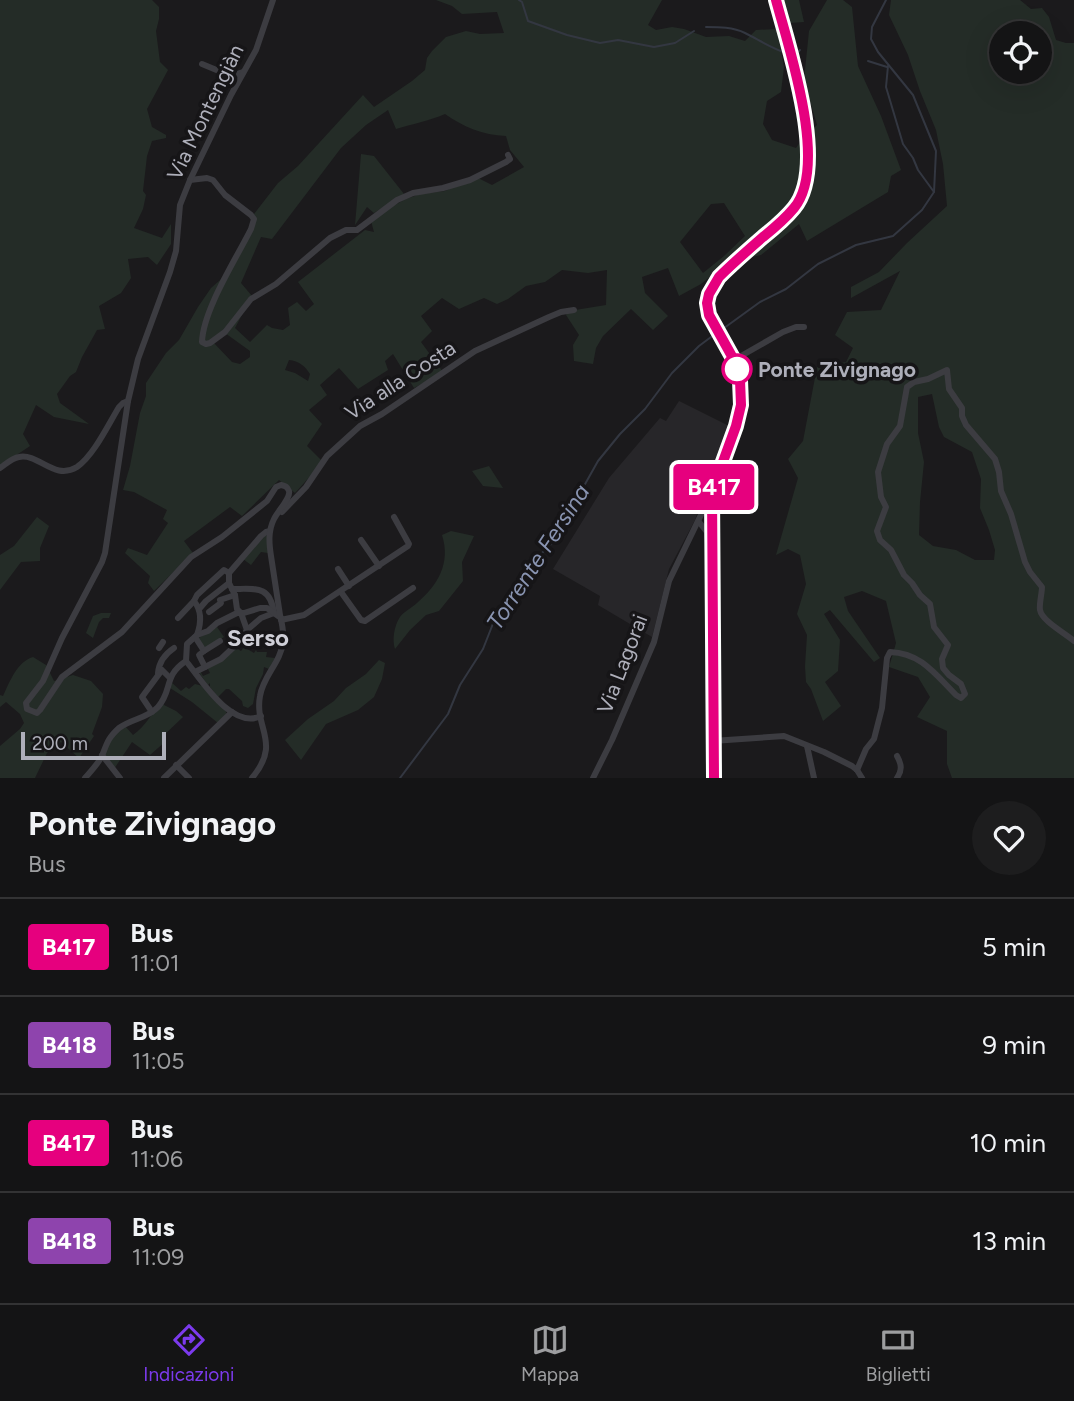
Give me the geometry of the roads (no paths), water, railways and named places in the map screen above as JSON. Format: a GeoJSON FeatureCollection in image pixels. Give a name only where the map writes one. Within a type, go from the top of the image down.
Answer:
{"type":"FeatureCollection","features":[{"type":"Feature","properties":{"kind":"main road"},"geometry":{"type":"LineString","coordinates":[[776,0],[804,116]]}},
{"type":"Feature","properties":{"kind":"main road","name":"Via Lagorai"},"geometry":{"type":"LineString","coordinates":[[714,778],[712,492],[741,405],[740,380],[734,360],[710,319],[707,303],[713,284],[795,207],[805,187]]}},
{"type":"Feature","properties":{"kind":"street","name":"Via Montengiàn"},"geometry":{"type":"LineString","coordinates":[[273,0],[256,50],[180,205],[176,251],[138,359],[128,401],[102,562],[43,681],[26,703],[27,709],[37,713],[62,677],[122,632],[191,557],[222,537],[267,501],[276,487],[286,486],[289,495],[274,518]]}},
{"type":"Feature","properties":{"kind":"street"},"geometry":{"type":"LineString","coordinates":[[202,64],[231,76],[243,72]]}},
{"type":"Feature","properties":{"kind":"street"},"geometry":{"type":"LineString","coordinates":[[190,180],[213,180],[225,195],[254,219],[202,328],[202,342],[206,344],[225,332],[251,299],[276,284],[330,238],[346,230],[357,230],[397,200],[470,180],[506,162],[510,159],[508,155]]}},
{"type":"Feature","properties":{"kind":"street","name":"Via alla Costa"},"geometry":{"type":"LineString","coordinates":[[274,518],[277,519],[306,487],[327,456],[360,426],[475,351],[561,312],[574,310]]}},
{"type":"Feature","properties":{"kind":"street"},"geometry":{"type":"LineString","coordinates":[[734,360],[783,332],[804,327]]}},
{"type":"Feature","properties":{"kind":"street"},"geometry":{"type":"LineString","coordinates":[[857,769],[874,739],[882,708],[887,658],[890,652],[913,656],[956,695],[961,698],[965,694],[961,684],[943,668],[942,659],[948,645],[934,627],[930,604],[904,575],[891,550],[880,540],[877,531],[886,507],[881,497],[878,472],[887,444],[900,426],[906,387],[914,382],[947,370],[949,388],[962,408],[966,425],[995,458],[1002,491],[1025,562],[1042,587],[1040,610],[1048,623],[1074,641]]}},
{"type":"Feature","properties":{"kind":"street"},"geometry":{"type":"LineString","coordinates":[[0,468],[17,457],[28,457],[54,469],[65,471],[75,468],[84,461],[119,407],[128,401]]}},
{"type":"Feature","properties":{"kind":"street","name":"Via Lagorai"},"geometry":{"type":"LineString","coordinates":[[593,778],[654,642],[669,580],[712,492]]}},
{"type":"Feature","properties":{"kind":"street"},"geometry":{"type":"LineString","coordinates":[[281,619],[304,615],[408,546],[410,544],[394,517]]}},
{"type":"Feature","properties":{"kind":"street"},"geometry":{"type":"LineString","coordinates":[[252,778],[267,747],[259,705],[260,693],[283,642],[268,541],[274,518]]}},
{"type":"Feature","properties":{"kind":"street"},"geometry":{"type":"LineString","coordinates":[[699,522],[712,522]]}},
{"type":"Feature","properties":{"kind":"street","name":"Via Lagorai"},"geometry":{"type":"LineString","coordinates":[[699,522],[707,532],[712,550]]}},
{"type":"Feature","properties":{"kind":"street"},"geometry":{"type":"LineString","coordinates":[[229,573],[261,536],[270,531]]}},
{"type":"Feature","properties":{"kind":"street"},"geometry":{"type":"LineString","coordinates":[[361,540],[379,566]]}},
{"type":"Feature","properties":{"kind":"street"},"geometry":{"type":"LineString","coordinates":[[338,569],[349,586]]}},
{"type":"Feature","properties":{"kind":"street"},"geometry":{"type":"LineString","coordinates":[[178,618],[197,595],[224,570],[229,573],[237,609],[247,630]]}},
{"type":"Feature","properties":{"kind":"street"},"geometry":{"type":"LineString","coordinates":[[341,592],[360,620],[365,621],[413,588]]}},
{"type":"Feature","properties":{"kind":"street"},"geometry":{"type":"LineString","coordinates":[[209,612],[221,603],[220,600],[232,589]]}},
{"type":"Feature","properties":{"kind":"street"},"geometry":{"type":"LineString","coordinates":[[196,636],[200,627],[200,607],[206,601],[232,589],[260,589],[268,594],[274,613]]}},
{"type":"Feature","properties":{"kind":"street"},"geometry":{"type":"LineString","coordinates":[[194,601],[218,623]]}},
{"type":"Feature","properties":{"kind":"street"},"geometry":{"type":"LineString","coordinates":[[158,675],[159,664],[167,652],[187,644],[237,613],[267,608],[281,619]]}},
{"type":"Feature","properties":{"kind":"street"},"geometry":{"type":"LineString","coordinates":[[195,672],[221,659],[239,643],[247,630],[261,618],[274,613]]}},
{"type":"Feature","properties":{"kind":"street"},"geometry":{"type":"LineString","coordinates":[[196,636],[204,652]]}},
{"type":"Feature","properties":{"kind":"street"},"geometry":{"type":"LineString","coordinates":[[205,667],[200,655],[220,641]]}},
{"type":"Feature","properties":{"kind":"street"},"geometry":{"type":"LineString","coordinates":[[85,778],[102,755],[104,746],[120,728],[131,720],[152,712],[161,702],[170,678],[185,662],[187,644]]}},
{"type":"Feature","properties":{"kind":"street"},"geometry":{"type":"LineString","coordinates":[[162,647],[174,648]]}},
{"type":"Feature","properties":{"kind":"street"},"geometry":{"type":"LineString","coordinates":[[185,662],[232,712],[251,719],[261,716]]}},
{"type":"Feature","properties":{"kind":"street"},"geometry":{"type":"LineString","coordinates":[[152,712],[142,697],[162,670],[170,678]]}},
{"type":"Feature","properties":{"kind":"street"},"geometry":{"type":"LineString","coordinates":[[164,778],[232,712]]}},
{"type":"Feature","properties":{"kind":"street"},"geometry":{"type":"LineString","coordinates":[[712,741],[784,736],[857,769],[862,778]]}},
{"type":"Feature","properties":{"kind":"street"},"geometry":{"type":"LineString","coordinates":[[807,746],[814,778]]}},
{"type":"Feature","properties":{"kind":"street"},"geometry":{"type":"LineString","coordinates":[[102,755],[120,778]]}},
{"type":"Feature","properties":{"kind":"street"},"geometry":{"type":"LineString","coordinates":[[897,757],[901,772],[897,778]]}},
{"type":"Feature","properties":{"kind":"street"},"geometry":{"type":"LineString","coordinates":[[176,765],[189,778]]}},
{"type":"Feature","properties":{"kind":"waterway"},"geometry":{"type":"LineString","coordinates":[[519,0],[528,21],[600,43],[618,40],[654,47],[675,43],[694,31]]}},
{"type":"Feature","properties":{"kind":"waterway","name":"Torrente Fersina"},"geometry":{"type":"LineString","coordinates":[[720,331],[760,302],[786,289],[818,264],[856,245],[893,236],[922,210],[934,192],[936,151],[913,95],[878,52],[871,39],[872,27],[886,0]]}},
{"type":"Feature","properties":{"kind":"waterway"},"geometry":{"type":"LineString","coordinates":[[706,27],[740,31],[786,53]]}},
{"type":"Feature","properties":{"kind":"waterway"},"geometry":{"type":"LineString","coordinates":[[796,54],[800,50]]}},
{"type":"Feature","properties":{"kind":"waterway"},"geometry":{"type":"LineString","coordinates":[[868,61],[887,67]]}},
{"type":"Feature","properties":{"kind":"waterway"},"geometry":{"type":"LineString","coordinates":[[888,66],[886,87],[903,144],[934,192]]}},
{"type":"Feature","properties":{"kind":"waterway","name":"Torrente Fersina"},"geometry":{"type":"LineString","coordinates":[[400,778],[448,714],[460,685],[483,649],[496,616],[508,604],[528,567],[552,543],[598,461],[645,409],[672,373],[715,334]]}},
{"type":"Feature","properties":{"kind":"tunnel"},"geometry":{"type":"LineString","coordinates":[[804,116],[808,151],[805,187]]}},
{"type":"Feature","properties":{"kind":"place","name":"Ponte Zivignago"},"geometry":{"type":"Point","coordinates":[737,369]}},
{"type":"Feature","properties":{"kind":"district","name":"Serso"},"geometry":{"type":"Point","coordinates":[258,637]}}]}
